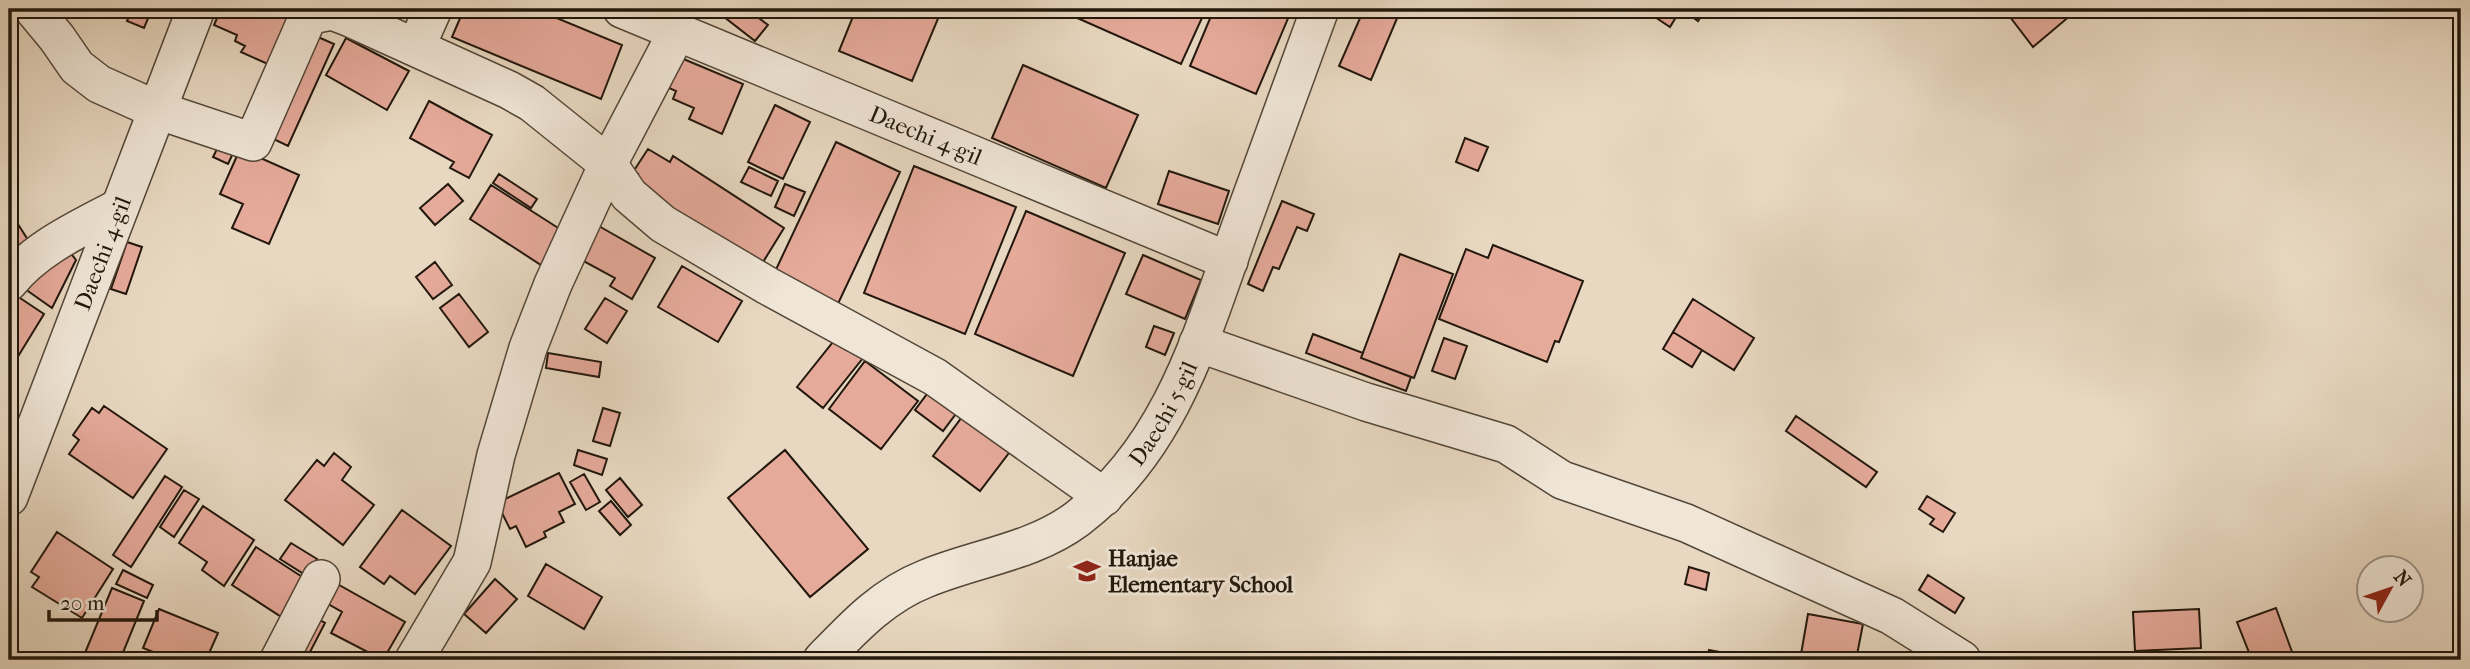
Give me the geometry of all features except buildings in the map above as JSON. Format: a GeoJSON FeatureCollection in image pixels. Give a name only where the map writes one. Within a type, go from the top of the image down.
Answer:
{"type":"FeatureCollection","features":[{"type":"Feature","properties":{"kind":"street"},"geometry":{"type":"LineString","coordinates":[[33,9],[87,76],[120,95],[157,110],[253,142],[307,19],[332,11],[416,47],[532,103],[608,164],[629,195],[663,223],[768,286],[935,377],[1104,497]]}},
{"type":"Feature","properties":{"kind":"street","name":"Daechi 4-gil"},"geometry":{"type":"LineString","coordinates":[[9,497],[196,9]]}},
{"type":"Feature","properties":{"kind":"street"},"geometry":{"type":"LineString","coordinates":[[416,47],[433,9]]}},
{"type":"Feature","properties":{"kind":"street","name":"Daechi 4-gil"},"geometry":{"type":"LineString","coordinates":[[622,9],[1229,261]]}},
{"type":"Feature","properties":{"kind":"street","name":"Daechi 5-gil"},"geometry":{"type":"LineString","coordinates":[[822,660],[864,616],[890,597],[922,580],[1033,543],[1075,521],[1104,497],[1147,448],[1190,368],[1320,9]]}},
{"type":"Feature","properties":{"kind":"street"},"geometry":{"type":"LineString","coordinates":[[414,660],[472,562],[496,455],[528,348],[553,284],[608,164],[677,32]]}},
{"type":"Feature","properties":{"kind":"street"},"geometry":{"type":"LineString","coordinates":[[9,282],[22,265],[57,241],[120,207]]}},
{"type":"Feature","properties":{"kind":"street"},"geometry":{"type":"LineString","coordinates":[[1198,343],[1366,402],[1506,444],[1562,480],[1686,523],[1892,616],[1962,660]]}},
{"type":"Feature","properties":{"kind":"street"},"geometry":{"type":"LineString","coordinates":[[279,660],[321,579]]}},
{"type":"Feature","properties":{"kind":"place","name":"Hanjae Elementary School"},"geometry":{"type":"Point","coordinates":[1087,571]}}]}
